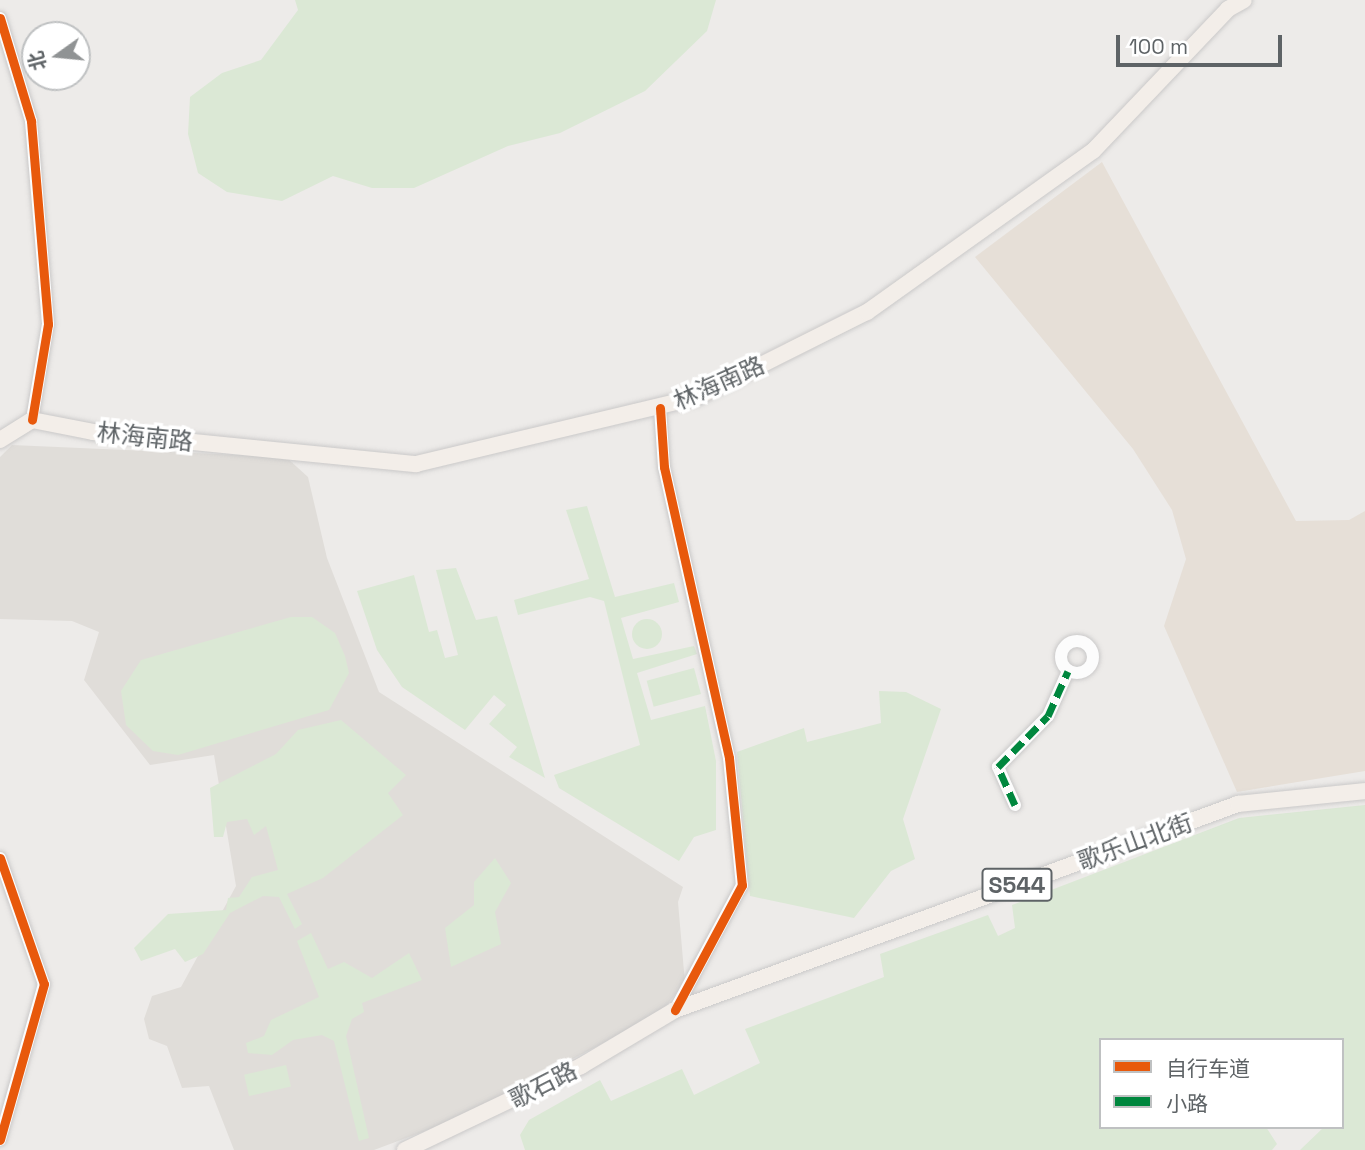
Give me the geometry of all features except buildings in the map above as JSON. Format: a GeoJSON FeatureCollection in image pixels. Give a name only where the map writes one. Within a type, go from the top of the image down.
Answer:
{"type":"FeatureCollection","features":[{"type":"Feature","properties":{"kind":"main road","name":"林海南路"},"geometry":{"type":"LineString","coordinates":[[32,420],[93,432],[416,464],[549,428],[660,408],[697,397],[867,312],[1093,151],[1228,9],[1244,0]]}},
{"type":"Feature","properties":{"kind":"main road"},"geometry":{"type":"LineString","coordinates":[[0,440],[32,420]]}},
{"type":"Feature","properties":{"kind":"main road","name":"歌乐山北街"},"geometry":{"type":"LineString","coordinates":[[675,1010],[1238,804],[1365,791]]}},
{"type":"Feature","properties":{"kind":"main road","name":"歌石路"},"geometry":{"type":"LineString","coordinates":[[414,1148],[581,1066],[675,1010]]}},
{"type":"Feature","properties":{"kind":"street"},"geometry":{"type":"LineString","coordinates":[[0,18],[31,121],[47,311],[32,420]]}},
{"type":"Feature","properties":{"kind":"street"},"geometry":{"type":"LineString","coordinates":[[660,408],[664,467],[729,758],[742,885],[675,1010]]}},
{"type":"Feature","properties":{"kind":"street"},"geometry":{"type":"LineString","coordinates":[[1015,805],[998,767],[1048,716],[1068,671]]}},
{"type":"Feature","properties":{"kind":"street"},"geometry":{"type":"LineString","coordinates":[[0,858],[44,984],[0,1140]]}},
{"type":"Feature","properties":{"kind":"shaded area"},"geometry":{"type":"Polygon","coordinates":[[[1102,162],[1296,521],[1349,520],[1365,511],[1365,771],[1237,792],[1164,626],[1186,559],[1172,510],[1133,449],[975,257],[1102,162]]]}},
{"type":"Feature","properties":{"kind":"shaded area"},"geometry":{"type":"Polygon","coordinates":[[[12,445],[286,457],[308,477],[327,558],[379,692],[683,887],[678,902],[685,983],[659,1014],[457,1119],[374,1150],[234,1150],[209,1086],[182,1088],[167,1046],[149,1039],[144,1019],[152,996],[181,987],[236,886],[214,755],[150,765],[84,680],[99,632],[72,621],[0,619],[0,457],[12,445]]]}},
{"type":"Feature","properties":{"kind":"green space"},"geometry":{"type":"Polygon","coordinates":[[[295,0],[716,0],[707,31],[645,91],[560,133],[508,146],[414,188],[372,188],[333,176],[282,201],[227,192],[198,173],[188,134],[190,97],[222,73],[261,60],[298,10],[295,0]]]}},
{"type":"Feature","properties":{"kind":"green space"},"geometry":{"type":"Polygon","coordinates":[[[587,506],[615,597],[674,583],[679,602],[621,618],[633,659],[694,646],[697,654],[637,673],[651,720],[705,706],[716,761],[716,830],[694,837],[679,861],[559,788],[554,775],[640,745],[604,601],[590,597],[518,615],[514,600],[589,579],[566,510],[587,506]]]}},
{"type":"Feature","properties":{"kind":"green space"},"geometry":{"type":"Polygon","coordinates":[[[456,568],[476,620],[497,616],[545,778],[509,757],[517,747],[489,724],[506,705],[494,695],[465,730],[402,687],[377,650],[357,591],[414,575],[429,632],[437,630],[445,658],[458,655],[436,570],[456,568]]]}},
{"type":"Feature","properties":{"kind":"green space"},"geometry":{"type":"Polygon","coordinates":[[[291,617],[312,617],[335,633],[345,656],[349,673],[329,710],[178,755],[153,751],[126,725],[121,691],[141,660],[291,617]]]}},
{"type":"Feature","properties":{"kind":"green space"},"geometry":{"type":"Polygon","coordinates":[[[647,619],[658,623],[662,634],[658,645],[647,649],[636,645],[632,634],[636,623],[647,619]]]}},
{"type":"Feature","properties":{"kind":"green space"},"geometry":{"type":"Polygon","coordinates":[[[694,668],[701,694],[654,707],[647,681],[694,668]]]}},
{"type":"Feature","properties":{"kind":"green space"},"geometry":{"type":"Polygon","coordinates":[[[879,691],[906,692],[941,709],[903,819],[915,859],[891,871],[854,918],[750,896],[737,752],[804,728],[807,742],[881,723],[879,691]]]}},
{"type":"Feature","properties":{"kind":"green space"},"geometry":{"type":"Polygon","coordinates":[[[341,720],[406,775],[388,793],[403,815],[323,878],[287,894],[302,924],[295,929],[279,897],[263,896],[230,913],[203,954],[185,962],[175,949],[141,961],[134,948],[168,914],[226,910],[228,898],[239,897],[252,877],[278,870],[266,826],[254,835],[247,819],[227,822],[223,837],[214,837],[210,788],[276,754],[298,730],[341,720]]]}},
{"type":"Feature","properties":{"kind":"green space"},"geometry":{"type":"Polygon","coordinates":[[[1365,805],[1365,1150],[1300,1150],[1322,1129],[1344,1129],[1344,1038],[1099,1038],[1099,1129],[1267,1129],[1277,1144],[1272,1150],[525,1150],[520,1135],[529,1120],[600,1080],[611,1101],[682,1069],[694,1095],[760,1063],[745,1029],[884,977],[880,954],[988,915],[998,936],[1015,928],[1012,905],[1239,818],[1365,805]]]}},
{"type":"Feature","properties":{"kind":"green space"},"geometry":{"type":"Polygon","coordinates":[[[495,858],[511,883],[495,912],[501,944],[451,967],[445,928],[474,905],[474,882],[495,858]]]}},
{"type":"Feature","properties":{"kind":"green space"},"geometry":{"type":"Polygon","coordinates":[[[311,933],[328,969],[344,962],[372,978],[409,953],[422,980],[362,1003],[364,1012],[352,1019],[346,1036],[369,1138],[359,1141],[334,1041],[322,1035],[293,1040],[272,1055],[248,1053],[246,1043],[264,1036],[271,1020],[319,997],[297,941],[311,933]]]}},
{"type":"Feature","properties":{"kind":"green space"},"geometry":{"type":"Polygon","coordinates":[[[286,1065],[291,1086],[249,1096],[244,1075],[286,1065]]]}},
{"type":"Feature","properties":{"kind":"marked path"},"geometry":{"type":"LineString","coordinates":[[1015,805],[998,767],[1048,716],[1068,671]]}},
{"type":"Feature","properties":{"kind":"cycle path"},"geometry":{"type":"LineString","coordinates":[[0,18],[31,121],[48,324],[32,420]]}},
{"type":"Feature","properties":{"kind":"cycle path"},"geometry":{"type":"LineString","coordinates":[[660,408],[664,467],[729,758],[742,885],[675,1010]]}},
{"type":"Feature","properties":{"kind":"cycle path"},"geometry":{"type":"LineString","coordinates":[[0,858],[44,984],[0,1140]]}}]}
